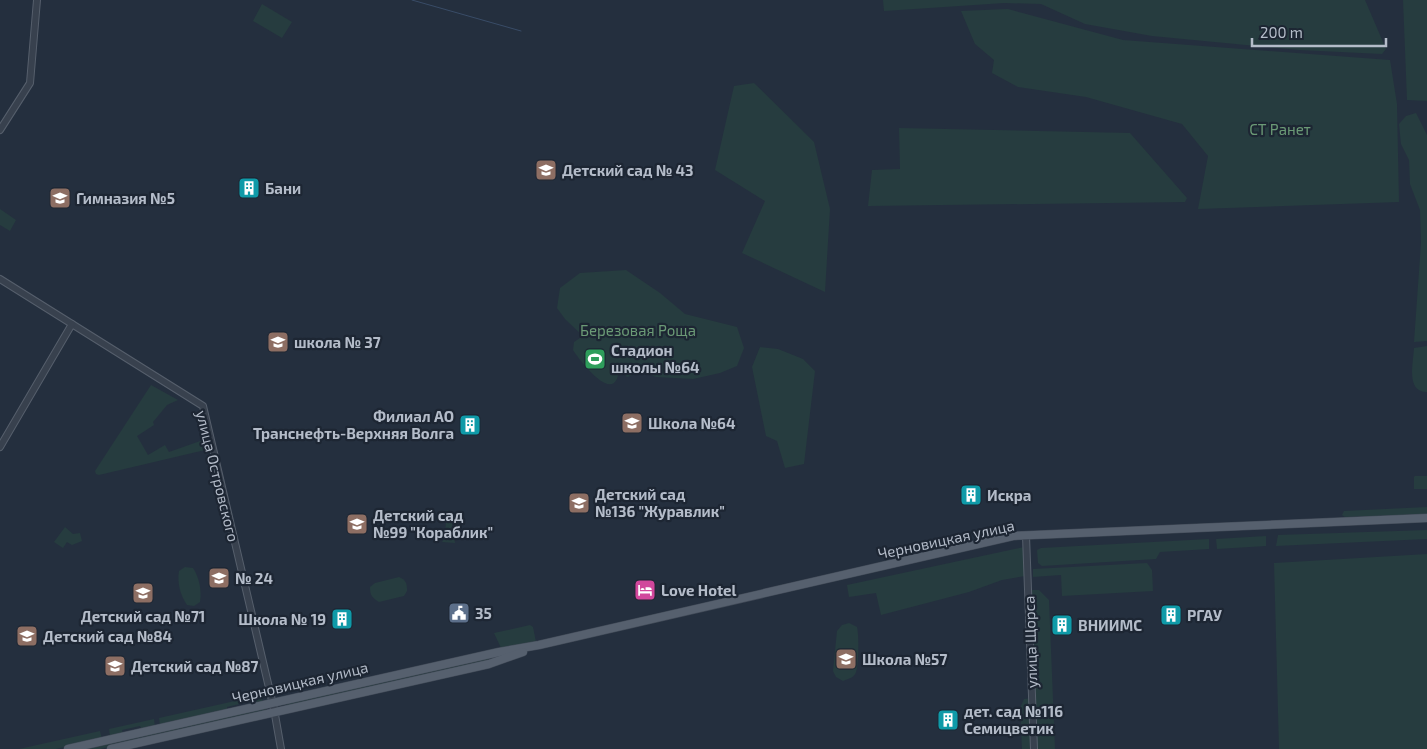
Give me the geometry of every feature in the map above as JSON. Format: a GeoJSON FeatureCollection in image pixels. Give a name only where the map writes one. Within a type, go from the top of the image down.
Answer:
{"type":"FeatureCollection","features":[{"type":"Feature","properties":{"kind":"main road","name":"Черновицкая улица"},"geometry":{"type":"LineString","coordinates":[[68,749],[499,652],[539,645],[1014,536],[1427,518]]}},
{"type":"Feature","properties":{"kind":"main road","name":"Черновицкая улица"},"geometry":{"type":"LineString","coordinates":[[111,749],[489,664],[539,645]]}},
{"type":"Feature","properties":{"kind":"street"},"geometry":{"type":"LineString","coordinates":[[0,130],[30,83],[37,0]]}},
{"type":"Feature","properties":{"kind":"street","name":"улица Островского"},"geometry":{"type":"LineString","coordinates":[[0,279],[203,406],[281,749]]}},
{"type":"Feature","properties":{"kind":"street"},"geometry":{"type":"LineString","coordinates":[[0,447],[72,324]]}},
{"type":"Feature","properties":{"kind":"street","name":"улица Щорса"},"geometry":{"type":"LineString","coordinates":[[1026,536],[1034,749]]}},
{"type":"Feature","properties":{"kind":"green space"},"geometry":{"type":"Polygon","coordinates":[[[883,0],[1365,0],[1386,49],[1382,54],[1299,50],[1152,36],[1085,24],[1041,4],[1004,3],[884,11],[883,0]]]}},
{"type":"Feature","properties":{"kind":"green space"},"geometry":{"type":"Polygon","coordinates":[[[1403,0],[1427,0],[1427,101],[1407,100],[1403,0]]]}},
{"type":"Feature","properties":{"kind":"green space"},"geometry":{"type":"Polygon","coordinates":[[[262,4],[292,22],[282,38],[253,21],[262,4]]]}},
{"type":"Feature","properties":{"kind":"green space","name":"СТ Ранет"},"geometry":{"type":"Polygon","coordinates":[[[1008,9],[1123,40],[1390,60],[1397,104],[1399,202],[1198,209],[1208,156],[1182,124],[1086,97],[1018,87],[992,73],[994,60],[975,44],[961,11],[1008,9]]]}},
{"type":"Feature","properties":{"kind":"green space"},"geometry":{"type":"Polygon","coordinates":[[[754,83],[814,142],[830,209],[825,292],[742,253],[765,201],[715,170],[734,86],[754,83]]]}},
{"type":"Feature","properties":{"kind":"green space"},"geometry":{"type":"Polygon","coordinates":[[[1416,113],[1427,135],[1427,341],[1414,342],[1421,243],[1420,210],[1410,184],[1409,160],[1401,144],[1399,124],[1406,116],[1416,113]]]}},
{"type":"Feature","properties":{"kind":"green space"},"geometry":{"type":"Polygon","coordinates":[[[899,128],[1130,133],[1187,198],[1185,202],[868,206],[872,170],[900,169],[899,128]]]}},
{"type":"Feature","properties":{"kind":"green space"},"geometry":{"type":"Polygon","coordinates":[[[0,209],[16,220],[10,231],[0,225],[0,209]]]}},
{"type":"Feature","properties":{"kind":"green space","name":"Березовая Роща"},"geometry":{"type":"Polygon","coordinates":[[[626,270],[660,293],[685,314],[737,327],[744,348],[737,366],[720,373],[693,379],[656,377],[643,372],[627,377],[619,369],[616,380],[612,384],[605,383],[598,378],[573,350],[574,342],[583,336],[565,319],[557,308],[560,288],[580,273],[626,270]]]}},
{"type":"Feature","properties":{"kind":"green space"},"geometry":{"type":"Polygon","coordinates":[[[1427,346],[1427,392],[1420,391],[1416,387],[1413,382],[1412,369],[1414,348],[1427,346]]]}},
{"type":"Feature","properties":{"kind":"green space"},"geometry":{"type":"Polygon","coordinates":[[[760,347],[778,349],[803,359],[815,371],[804,464],[785,468],[777,441],[766,436],[752,367],[760,347]]]}},
{"type":"Feature","properties":{"kind":"green space"},"geometry":{"type":"Polygon","coordinates":[[[151,385],[178,400],[167,405],[153,422],[154,425],[137,436],[148,455],[165,445],[169,452],[203,440],[205,450],[99,475],[96,474],[95,471],[151,385]]]}},
{"type":"Feature","properties":{"kind":"green space"},"geometry":{"type":"Polygon","coordinates":[[[1415,476],[1427,476],[1427,489],[1414,489],[1415,476]]]}},
{"type":"Feature","properties":{"kind":"green space"},"geometry":{"type":"Polygon","coordinates":[[[1427,507],[1427,514],[1345,517],[1342,515],[1344,511],[1427,507]]]}},
{"type":"Feature","properties":{"kind":"green space"},"geometry":{"type":"Polygon","coordinates":[[[447,510],[453,513],[455,523],[452,525],[455,543],[442,542],[447,515],[445,513],[447,510]]]}},
{"type":"Feature","properties":{"kind":"green space"},"geometry":{"type":"Polygon","coordinates":[[[65,527],[73,534],[80,533],[82,541],[72,545],[67,542],[63,548],[54,542],[65,527]]]}},
{"type":"Feature","properties":{"kind":"green space"},"geometry":{"type":"Polygon","coordinates":[[[1427,530],[1427,539],[1276,546],[1278,535],[1427,530]]]}},
{"type":"Feature","properties":{"kind":"green space"},"geometry":{"type":"Polygon","coordinates":[[[1266,536],[1266,546],[1217,549],[1216,539],[1266,536]]]}},
{"type":"Feature","properties":{"kind":"green space"},"geometry":{"type":"Polygon","coordinates":[[[1209,539],[1209,549],[1160,552],[1156,559],[1042,566],[1038,563],[1037,550],[1041,548],[1209,539]]]}},
{"type":"Feature","properties":{"kind":"green space"},"geometry":{"type":"Polygon","coordinates":[[[1024,547],[1025,576],[1002,580],[969,592],[881,615],[876,593],[849,597],[847,585],[1024,547]]]}},
{"type":"Feature","properties":{"kind":"green space"},"geometry":{"type":"Polygon","coordinates":[[[1427,554],[1427,749],[1279,749],[1274,563],[1427,554]]]}},
{"type":"Feature","properties":{"kind":"green space"},"geometry":{"type":"Polygon","coordinates":[[[1147,563],[1152,570],[1153,591],[1062,596],[1061,575],[1033,577],[1033,569],[1147,563]]]}},
{"type":"Feature","properties":{"kind":"green space"},"geometry":{"type":"Polygon","coordinates":[[[185,567],[193,568],[200,584],[200,602],[194,606],[187,605],[178,580],[179,571],[185,567]]]}},
{"type":"Feature","properties":{"kind":"green space"},"geometry":{"type":"Polygon","coordinates":[[[399,577],[406,584],[407,591],[404,596],[379,602],[372,596],[370,587],[375,583],[399,577]]]}},
{"type":"Feature","properties":{"kind":"green space"},"geometry":{"type":"Polygon","coordinates":[[[1028,590],[1039,590],[1049,600],[1055,749],[1022,749],[1020,708],[1024,699],[1032,698],[1028,590]]]}},
{"type":"Feature","properties":{"kind":"green space"},"geometry":{"type":"Polygon","coordinates":[[[849,623],[857,627],[858,663],[854,676],[843,681],[836,677],[833,671],[837,631],[842,625],[849,623]]]}},
{"type":"Feature","properties":{"kind":"green space"},"geometry":{"type":"Polygon","coordinates":[[[530,625],[533,627],[536,642],[501,648],[494,633],[530,625]]]}},
{"type":"Feature","properties":{"kind":"green space"},"geometry":{"type":"Polygon","coordinates":[[[487,657],[488,661],[287,707],[286,702],[487,657]]]}},
{"type":"Feature","properties":{"kind":"green space"},"geometry":{"type":"Polygon","coordinates":[[[261,695],[263,702],[257,703],[256,700],[227,707],[227,710],[160,725],[159,718],[261,695]]]}},
{"type":"Feature","properties":{"kind":"green space"},"geometry":{"type":"Polygon","coordinates":[[[266,708],[266,711],[100,749],[78,749],[266,708]]]}},
{"type":"Feature","properties":{"kind":"green space"},"geometry":{"type":"Polygon","coordinates":[[[154,719],[155,727],[142,730],[140,726],[122,730],[123,733],[110,736],[109,729],[154,719]]]}},
{"type":"Feature","properties":{"kind":"green space"},"geometry":{"type":"Polygon","coordinates":[[[100,731],[102,739],[56,749],[19,749],[100,731]]]}},
{"type":"Feature","properties":{"kind":"waterway"},"geometry":{"type":"LineString","coordinates":[[412,0],[521,31]]}},
{"type":"Feature","properties":{"kind":"place","name":"Детский сад № 43"},"geometry":{"type":"Point","coordinates":[546,170]}},
{"type":"Feature","properties":{"kind":"place","name":"Бани"},"geometry":{"type":"Point","coordinates":[249,188]}},
{"type":"Feature","properties":{"kind":"place","name":"Гимназия №5"},"geometry":{"type":"Point","coordinates":[60,198]}},
{"type":"Feature","properties":{"kind":"place","name":"школа № 37"},"geometry":{"type":"Point","coordinates":[278,342]}},
{"type":"Feature","properties":{"kind":"place","name":"Стадион школы №64"},"geometry":{"type":"Point","coordinates":[595,359]}},
{"type":"Feature","properties":{"kind":"place","name":"Школа №64"},"geometry":{"type":"Point","coordinates":[632,423]}},
{"type":"Feature","properties":{"kind":"place","name":"Филиал АО Транснефть-Верхняя Волга"},"geometry":{"type":"Point","coordinates":[470,425]}},
{"type":"Feature","properties":{"kind":"place","name":"Искра"},"geometry":{"type":"Point","coordinates":[971,495]}},
{"type":"Feature","properties":{"kind":"place","name":"Детский сад №136 \"Журавлик\""},"geometry":{"type":"Point","coordinates":[579,503]}},
{"type":"Feature","properties":{"kind":"place","name":"Детский сад №99 \"Кораблик\""},"geometry":{"type":"Point","coordinates":[357,524]}},
{"type":"Feature","properties":{"kind":"place","name":"№ 24"},"geometry":{"type":"Point","coordinates":[219,578]}},
{"type":"Feature","properties":{"kind":"place","name":"Love Hotel"},"geometry":{"type":"Point","coordinates":[645,590]}},
{"type":"Feature","properties":{"kind":"place","name":"Детский сад №71"},"geometry":{"type":"Point","coordinates":[143,593]}},
{"type":"Feature","properties":{"kind":"place","name":"35"},"geometry":{"type":"Point","coordinates":[459,613]}},
{"type":"Feature","properties":{"kind":"place","name":"РГАУ"},"geometry":{"type":"Point","coordinates":[1171,615]}},
{"type":"Feature","properties":{"kind":"place","name":"Школа № 19"},"geometry":{"type":"Point","coordinates":[342,619]}},
{"type":"Feature","properties":{"kind":"place","name":"ВНИИМС"},"geometry":{"type":"Point","coordinates":[1062,625]}},
{"type":"Feature","properties":{"kind":"place","name":"Детский сад №84"},"geometry":{"type":"Point","coordinates":[27,636]}},
{"type":"Feature","properties":{"kind":"place","name":"Школа №57"},"geometry":{"type":"Point","coordinates":[846,659]}},
{"type":"Feature","properties":{"kind":"place","name":"Детский сад №87"},"geometry":{"type":"Point","coordinates":[115,666]}},
{"type":"Feature","properties":{"kind":"place","name":"дет. сад №116 Семицветик"},"geometry":{"type":"Point","coordinates":[948,720]}}]}
